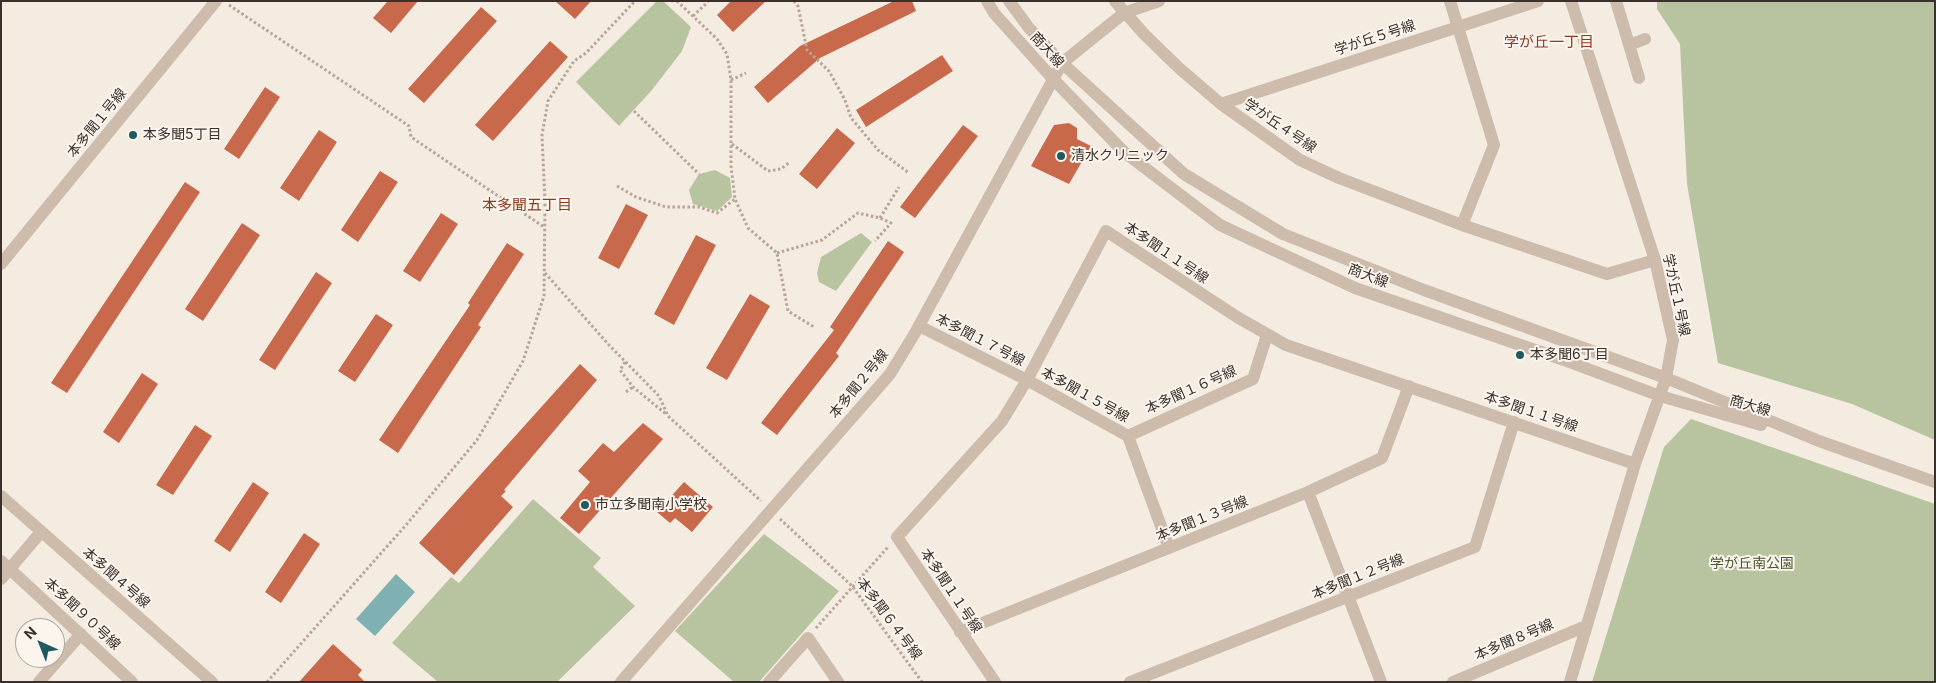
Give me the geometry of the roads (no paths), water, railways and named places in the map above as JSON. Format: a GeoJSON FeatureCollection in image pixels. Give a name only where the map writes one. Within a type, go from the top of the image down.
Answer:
{"type":"FeatureCollection","features":[{"type":"Feature","properties":{"kind":"street","name":"商大線"},"geometry":{"type":"LineString","coordinates":[[987,1],[994,13],[1053,79],[1124,152],[1220,225],[1355,288],[1564,360],[1660,396],[1819,441]]}},
{"type":"Feature","properties":{"kind":"street","name":"商大線"},"geometry":{"type":"LineString","coordinates":[[1009,1],[1029,28],[1062,64],[1184,174],[1283,234],[1424,290],[1666,378],[1819,441],[1935,482]]}},
{"type":"Feature","properties":{"kind":"street","name":"学が丘４号線"},"geometry":{"type":"LineString","coordinates":[[1115,1],[1124,13],[1179,68],[1221,104],[1300,160],[1339,178],[1462,225],[1607,274],[1655,260]]}},
{"type":"Feature","properties":{"kind":"street"},"geometry":{"type":"LineString","coordinates":[[1124,13],[1159,1]]}},
{"type":"Feature","properties":{"kind":"street"},"geometry":{"type":"LineString","coordinates":[[1450,1],[1494,146],[1462,225]]}},
{"type":"Feature","properties":{"kind":"street","name":"学が丘５号線"},"geometry":{"type":"LineString","coordinates":[[1221,104],[1538,1]]}},
{"type":"Feature","properties":{"kind":"street","name":"学が丘１号線"},"geometry":{"type":"LineString","coordinates":[[1570,682],[1635,464],[1666,378],[1673,340],[1655,260],[1571,1]]}},
{"type":"Feature","properties":{"kind":"street"},"geometry":{"type":"LineString","coordinates":[[1616,1],[1639,78]]}},
{"type":"Feature","properties":{"kind":"street","name":"本多聞１号線"},"geometry":{"type":"LineString","coordinates":[[1,264],[215,2]]}},
{"type":"Feature","properties":{"kind":"street","name":"本多聞２号線"},"geometry":{"type":"LineString","coordinates":[[620,682],[890,374],[919,326],[1062,64],[1124,13]]}},
{"type":"Feature","properties":{"kind":"street"},"geometry":{"type":"LineString","coordinates":[[1629,45],[1645,39]]}},
{"type":"Feature","properties":{"kind":"street","name":"本多聞１１号線"},"geometry":{"type":"LineString","coordinates":[[995,682],[897,537],[1002,421],[1028,380],[1106,231],[1237,318],[1286,346],[1409,386],[1635,464]]}},
{"type":"Feature","properties":{"kind":"street","name":"本多聞１７号線"},"geometry":{"type":"LineString","coordinates":[[919,326],[1028,380]]}},
{"type":"Feature","properties":{"kind":"street","name":"本多聞１６号線"},"geometry":{"type":"LineString","coordinates":[[1128,436],[1253,379],[1267,335]]}},
{"type":"Feature","properties":{"kind":"street","name":"本多聞１５号線"},"geometry":{"type":"LineString","coordinates":[[1028,380],[1128,436],[1169,548]]}},
{"type":"Feature","properties":{"kind":"street","name":"本多聞１３号線"},"geometry":{"type":"LineString","coordinates":[[960,632],[1308,492],[1382,458],[1409,386]]}},
{"type":"Feature","properties":{"kind":"street","name":"本多聞１２号線"},"geometry":{"type":"LineString","coordinates":[[1130,682],[1349,598],[1475,546],[1514,422]]}},
{"type":"Feature","properties":{"kind":"street"},"geometry":{"type":"LineString","coordinates":[[1308,492],[1382,682]]}},
{"type":"Feature","properties":{"kind":"street","name":"本多聞４号線"},"geometry":{"type":"LineString","coordinates":[[1,496],[212,682]]}},
{"type":"Feature","properties":{"kind":"street"},"geometry":{"type":"LineString","coordinates":[[1,579],[6,565],[41,532]]}},
{"type":"Feature","properties":{"kind":"street","name":"本多聞９０号線"},"geometry":{"type":"LineString","coordinates":[[6,565],[132,682]]}},
{"type":"Feature","properties":{"kind":"street","name":"本多聞８号線"},"geometry":{"type":"LineString","coordinates":[[1453,682],[1586,626]]}},
{"type":"Feature","properties":{"kind":"street"},"geometry":{"type":"LineString","coordinates":[[39,682],[81,634]]}},
{"type":"Feature","properties":{"kind":"street"},"geometry":{"type":"LineString","coordinates":[[769,682],[808,638],[838,682]]}},
{"type":"Feature","properties":{"kind":"water"},"geometry":{"type":"Polygon","coordinates":[[[396,574],[415,592],[375,636],[356,619],[396,574]]]}},
{"type":"Feature","properties":{"kind":"place","name":"本多聞5丁目"},"geometry":{"type":"Point","coordinates":[133,135]}},
{"type":"Feature","properties":{"kind":"place","name":"清水クリニック"},"geometry":{"type":"Point","coordinates":[1061,156]}},
{"type":"Feature","properties":{"kind":"place","name":"本多聞6丁目"},"geometry":{"type":"Point","coordinates":[1520,355]}},
{"type":"Feature","properties":{"kind":"place","name":"市立多聞南小学校"},"geometry":{"type":"Point","coordinates":[585,505]}},
{"type":"Feature","properties":{"kind":"district","name":"学が丘一丁目"},"geometry":{"type":"Point","coordinates":[1549,42]}},
{"type":"Feature","properties":{"kind":"district","name":"本多聞五丁目"},"geometry":{"type":"Point","coordinates":[527,205]}},
{"type":"Feature","properties":{"kind":"park label","name":"学が丘南公園"},"geometry":{"type":"Point","coordinates":[1752,564]}}]}
